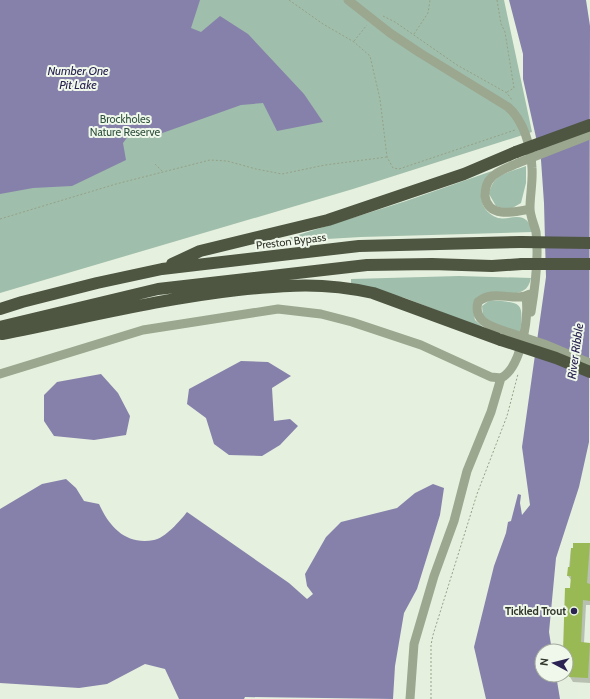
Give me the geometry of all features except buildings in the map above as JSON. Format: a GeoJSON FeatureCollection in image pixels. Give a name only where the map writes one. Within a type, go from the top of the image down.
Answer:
{"type":"FeatureCollection","features":[{"type":"Feature","properties":{"kind":"highway"},"geometry":{"type":"LineString","coordinates":[[162,269],[200,252],[328,220],[517,157],[590,125]]}},
{"type":"Feature","properties":{"kind":"highway","name":"Preston Bypass"},"geometry":{"type":"LineString","coordinates":[[0,309],[97,283],[162,269],[359,246],[521,242],[590,243]]}},
{"type":"Feature","properties":{"kind":"highway"},"geometry":{"type":"LineString","coordinates":[[0,327],[158,289],[367,265],[432,264],[492,266],[522,264],[590,264]]}},
{"type":"Feature","properties":{"kind":"highway"},"geometry":{"type":"LineString","coordinates":[[0,334],[188,296],[288,285],[317,285],[352,288],[373,293],[503,336],[590,372]]}},
{"type":"Feature","properties":{"kind":"lane"},"geometry":{"type":"LineString","coordinates":[[348,0],[390,33],[508,107],[519,119],[523,128],[532,167],[530,209],[536,232],[534,288],[522,358]]}},
{"type":"Feature","properties":{"kind":"lane"},"geometry":{"type":"LineString","coordinates":[[530,209],[513,212],[500,212],[492,208],[486,198],[487,185],[491,178],[517,157],[590,135]]}},
{"type":"Feature","properties":{"kind":"lane"},"geometry":{"type":"LineString","coordinates":[[534,288],[531,294],[526,297],[488,296],[478,302],[478,314],[485,324],[503,336],[544,344],[590,363]]}},
{"type":"Feature","properties":{"kind":"lane"},"geometry":{"type":"LineString","coordinates":[[0,374],[143,330],[278,309],[320,314],[352,322],[421,345],[491,377],[501,378],[507,375],[515,363],[524,329],[527,306],[526,297]]}},
{"type":"Feature","properties":{"kind":"lane"},"geometry":{"type":"LineString","coordinates":[[410,699],[411,671],[416,637],[434,576],[454,521],[467,471],[491,412],[501,378]]}},
{"type":"Feature","properties":{"kind":"path"},"geometry":{"type":"LineString","coordinates":[[289,0],[323,24],[354,42],[370,56],[380,99],[388,157],[393,168],[399,169],[523,128]]}},
{"type":"Feature","properties":{"kind":"path"},"geometry":{"type":"LineString","coordinates":[[414,34],[428,13],[430,0]]}},
{"type":"Feature","properties":{"kind":"path"},"geometry":{"type":"LineString","coordinates":[[497,0],[501,24],[505,32],[514,88],[507,93]]}},
{"type":"Feature","properties":{"kind":"path"},"geometry":{"type":"LineString","coordinates":[[0,219],[116,184],[210,160],[228,161],[256,170],[282,174],[325,165],[388,157]]}},
{"type":"Feature","properties":{"kind":"path"},"geometry":{"type":"LineString","coordinates":[[155,164],[164,172]]}},
{"type":"Feature","properties":{"kind":"path"},"geometry":{"type":"LineString","coordinates":[[430,699],[431,645],[433,635],[476,494],[507,416],[518,373]]}},
{"type":"Feature","properties":{"kind":"green space","name":"Brockholes Nature Reserve"},"geometry":{"type":"Polygon","coordinates":[[[0,0],[504,0],[532,132],[353,189],[0,293],[0,0]]]}},
{"type":"Feature","properties":{"kind":"green space"},"geometry":{"type":"Polygon","coordinates":[[[526,166],[526,183],[521,203],[509,210],[496,206],[489,194],[494,182],[507,172],[526,166]]]}},
{"type":"Feature","properties":{"kind":"green space"},"geometry":{"type":"Polygon","coordinates":[[[492,171],[487,176],[482,190],[482,203],[486,210],[491,215],[498,218],[523,218],[530,224],[533,232],[361,237],[276,242],[406,201],[492,171]]]}},
{"type":"Feature","properties":{"kind":"green space"},"geometry":{"type":"Polygon","coordinates":[[[459,276],[531,278],[526,289],[517,293],[494,292],[473,310],[475,320],[485,329],[405,298],[351,284],[351,279],[459,276]]]}},
{"type":"Feature","properties":{"kind":"green space"},"geometry":{"type":"Polygon","coordinates":[[[490,300],[515,303],[518,306],[522,315],[520,334],[492,323],[483,316],[482,306],[490,300]]]}},
{"type":"Feature","properties":{"kind":"water","name":"Number One Pit Lake"},"geometry":{"type":"Polygon","coordinates":[[[0,0],[200,0],[191,28],[201,32],[220,16],[248,34],[304,94],[323,122],[277,131],[263,103],[241,105],[154,136],[129,135],[123,143],[126,160],[72,186],[33,188],[0,194],[0,0]]]}},
{"type":"Feature","properties":{"kind":"water","name":"River Ribble"},"geometry":{"type":"Polygon","coordinates":[[[509,0],[586,0],[590,26],[589,442],[579,487],[556,558],[549,632],[551,643],[534,643],[534,683],[557,683],[560,699],[486,699],[474,647],[494,566],[506,533],[508,522],[511,521],[518,494],[521,495],[520,503],[522,515],[530,505],[522,447],[546,277],[541,160],[523,79],[523,54],[509,0]]]}},
{"type":"Feature","properties":{"kind":"water"},"geometry":{"type":"Polygon","coordinates":[[[241,361],[268,362],[291,376],[272,388],[274,421],[290,419],[298,426],[280,445],[262,456],[229,455],[214,444],[206,418],[187,404],[189,389],[241,361]]]}},
{"type":"Feature","properties":{"kind":"water"},"geometry":{"type":"Polygon","coordinates":[[[101,374],[118,393],[130,416],[126,435],[94,440],[54,436],[44,421],[44,395],[57,382],[101,374]]]}},
{"type":"Feature","properties":{"kind":"water"},"geometry":{"type":"Polygon","coordinates":[[[66,479],[76,488],[84,501],[99,504],[108,520],[120,533],[127,537],[144,541],[158,539],[172,529],[187,512],[289,583],[307,599],[313,594],[307,586],[305,574],[326,537],[341,522],[397,508],[415,493],[433,484],[444,488],[440,515],[417,589],[404,613],[395,666],[393,699],[245,697],[244,699],[179,699],[165,669],[145,664],[107,684],[79,688],[0,683],[0,509],[42,484],[66,479]]]}},
{"type":"Feature","properties":{"kind":"place","name":"Tickled Trout"},"geometry":{"type":"Point","coordinates":[574,611]}}]}
